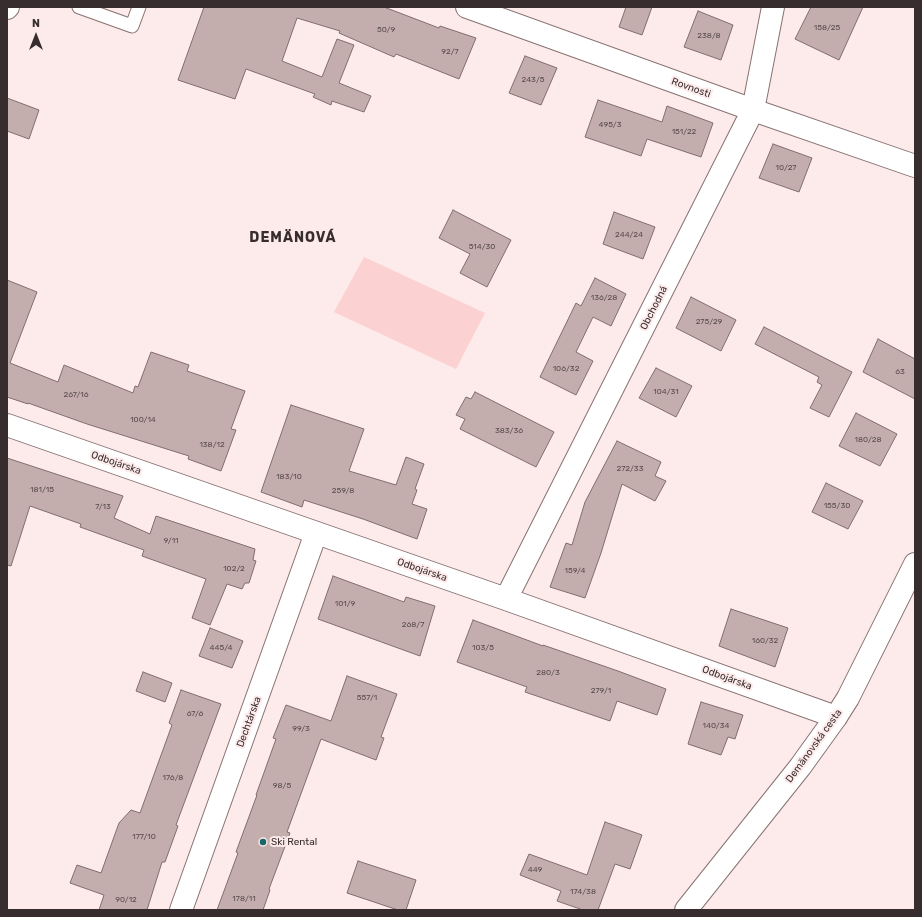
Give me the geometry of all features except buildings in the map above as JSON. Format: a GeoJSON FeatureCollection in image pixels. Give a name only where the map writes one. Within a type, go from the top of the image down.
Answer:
{"type":"FeatureCollection","features":[{"type":"Feature","properties":{"kind":"street","name":"Rovnosti"},"geometry":{"type":"LineString","coordinates":[[467,7],[753,110],[915,166]]}},
{"type":"Feature","properties":{"kind":"street","name":"Obchodná"},"geometry":{"type":"LineString","coordinates":[[506,599],[753,110],[773,7]]}},
{"type":"Feature","properties":{"kind":"street","name":"Odbojárska"},"geometry":{"type":"LineString","coordinates":[[7,425],[506,599],[836,717]]}},
{"type":"Feature","properties":{"kind":"street","name":"Dechtárska"},"geometry":{"type":"LineString","coordinates":[[181,910],[316,533]]}},
{"type":"Feature","properties":{"kind":"street","name":"Demänovská cesta"},"geometry":{"type":"LineString","coordinates":[[686,910],[800,767],[836,717],[848,698],[915,564]]}},
{"type":"Feature","properties":{"kind":"lane"},"geometry":{"type":"LineString","coordinates":[[79,7],[132,26],[139,7]]}},
{"type":"Feature","properties":{"kind":"shaded area"},"geometry":{"type":"Polygon","coordinates":[[[364,257],[485,313],[456,369],[334,312],[364,257]]]}},
{"type":"Feature","properties":{"kind":"place","name":"Ski Rental"},"geometry":{"type":"Point","coordinates":[263,842]}},
{"type":"Feature","properties":{"kind":"district","name":"DEMÄNOVÁ"},"geometry":{"type":"Point","coordinates":[293,238]}}]}
